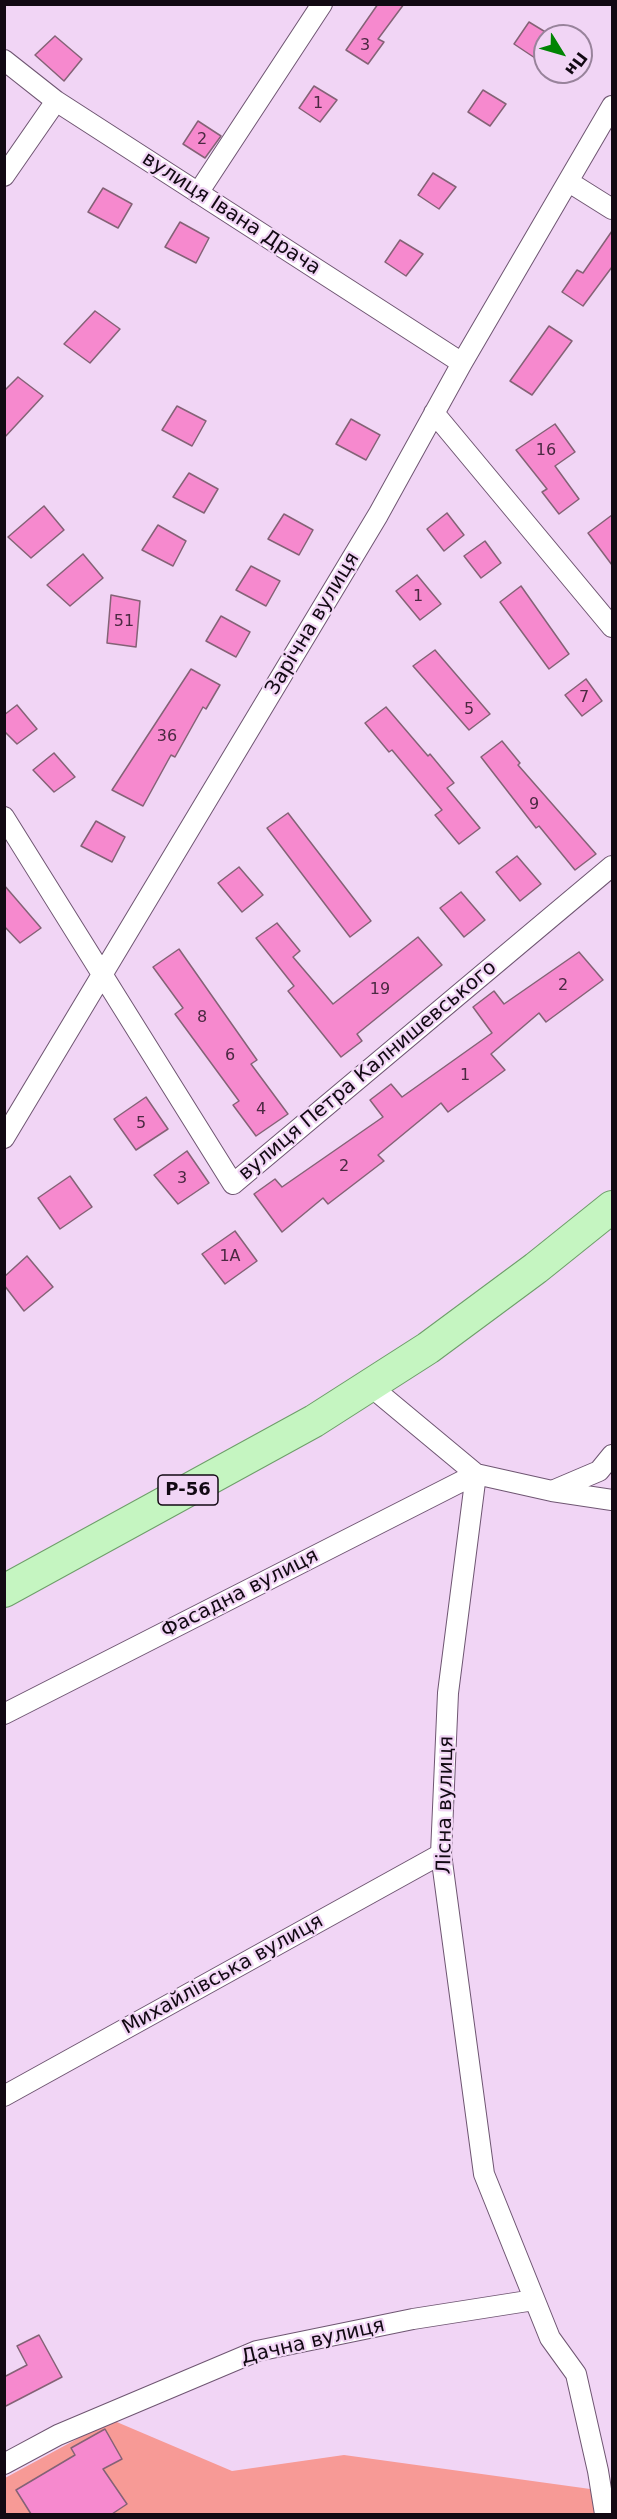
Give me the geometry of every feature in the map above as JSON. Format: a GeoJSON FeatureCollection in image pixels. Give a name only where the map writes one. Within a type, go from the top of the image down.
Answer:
{"type":"FeatureCollection","features":[{"type":"Feature","properties":{"kind":"main road","name":"Р-56"},"geometry":{"type":"LineString","coordinates":[[4,1591],[314,1421],[428,1348],[536,1268],[612,1207]]}},
{"type":"Feature","properties":{"kind":"street"},"geometry":{"type":"LineString","coordinates":[[198,193],[322,4]]}},
{"type":"Feature","properties":{"kind":"street","name":"вулиця Івана Драча"},"geometry":{"type":"LineString","coordinates":[[4,60],[56,102],[462,363]]}},
{"type":"Feature","properties":{"kind":"street"},"geometry":{"type":"LineString","coordinates":[[4,176],[56,102]]}},
{"type":"Feature","properties":{"kind":"street","name":"Зарічна вулиця"},"geometry":{"type":"LineString","coordinates":[[4,1138],[378,515],[462,363],[612,106]]}},
{"type":"Feature","properties":{"kind":"street"},"geometry":{"type":"LineString","coordinates":[[568,182],[612,209]]}},
{"type":"Feature","properties":{"kind":"street"},"geometry":{"type":"LineString","coordinates":[[434,413],[612,627]]}},
{"type":"Feature","properties":{"kind":"street","name":"вулиця Петра Калнишевського"},"geometry":{"type":"LineString","coordinates":[[4,817],[104,973],[233,1184],[612,866]]}},
{"type":"Feature","properties":{"kind":"street"},"geometry":{"type":"LineString","coordinates":[[369,1385],[476,1474],[552,1491],[612,1500]]}},
{"type":"Feature","properties":{"kind":"street"},"geometry":{"type":"LineString","coordinates":[[552,1491],[599,1472],[612,1455]]}},
{"type":"Feature","properties":{"kind":"street","name":"Фасадна вулиця"},"geometry":{"type":"LineString","coordinates":[[4,1714],[476,1474]]}},
{"type":"Feature","properties":{"kind":"street","name":"Лісна вулиця"},"geometry":{"type":"LineString","coordinates":[[476,1474],[448,1693],[441,1854],[484,2174],[550,2338],[576,2374],[598,2471],[605,2514]]}},
{"type":"Feature","properties":{"kind":"street","name":"Михайлівська вулиця"},"geometry":{"type":"LineString","coordinates":[[4,2096],[441,1854]]}},
{"type":"Feature","properties":{"kind":"street","name":"Дачна вулиця"},"geometry":{"type":"LineString","coordinates":[[4,2464],[58,2435],[257,2351],[413,2319],[534,2300]]}},
{"type":"Feature","properties":{"kind":"shaded area"},"geometry":{"type":"Polygon","coordinates":[[[112,2420],[232,2471],[344,2455],[612,2492],[612,2514],[5,2514],[5,2478],[112,2420]]]}},
{"type":"Feature","properties":{"kind":"building"},"geometry":{"type":"Polygon","coordinates":[[[378,4],[404,4],[378,39],[384,42],[368,64],[346,50],[378,4]]]}},
{"type":"Feature","properties":{"kind":"building"},"geometry":{"type":"Polygon","coordinates":[[[529,22],[533,24],[533,57],[514,44],[529,22]]]}},
{"type":"Feature","properties":{"kind":"building"},"geometry":{"type":"Polygon","coordinates":[[[55,36],[82,59],[64,81],[35,55],[55,36]]]}},
{"type":"Feature","properties":{"kind":"building"},"geometry":{"type":"Polygon","coordinates":[[[314,86],[337,100],[320,122],[299,108],[314,86]]]}},
{"type":"Feature","properties":{"kind":"building"},"geometry":{"type":"Polygon","coordinates":[[[483,90],[506,104],[490,126],[468,112],[483,90]]]}},
{"type":"Feature","properties":{"kind":"building"},"geometry":{"type":"Polygon","coordinates":[[[198,121],[221,136],[205,158],[183,144],[198,121]]]}},
{"type":"Feature","properties":{"kind":"building"},"geometry":{"type":"Polygon","coordinates":[[[433,173],[456,187],[439,209],[418,195],[433,173]]]}},
{"type":"Feature","properties":{"kind":"building"},"geometry":{"type":"Polygon","coordinates":[[[103,188],[132,204],[118,228],[88,212],[103,188]]]}},
{"type":"Feature","properties":{"kind":"building"},"geometry":{"type":"Polygon","coordinates":[[[180,222],[209,238],[196,263],[165,247],[180,222]]]}},
{"type":"Feature","properties":{"kind":"building"},"geometry":{"type":"Polygon","coordinates":[[[612,231],[612,267],[583,306],[562,292],[577,270],[583,273],[612,231]]]}},
{"type":"Feature","properties":{"kind":"building"},"geometry":{"type":"Polygon","coordinates":[[[400,240],[423,254],[406,276],[385,262],[400,240]]]}},
{"type":"Feature","properties":{"kind":"building"},"geometry":{"type":"Polygon","coordinates":[[[95,311],[120,329],[90,363],[64,344],[95,311]]]}},
{"type":"Feature","properties":{"kind":"building"},"geometry":{"type":"Polygon","coordinates":[[[549,326],[572,341],[532,395],[510,381],[549,326]]]}},
{"type":"Feature","properties":{"kind":"building"},"geometry":{"type":"Polygon","coordinates":[[[18,377],[43,396],[4,438],[4,391],[18,377]]]}},
{"type":"Feature","properties":{"kind":"building"},"geometry":{"type":"Polygon","coordinates":[[[177,406],[206,421],[192,446],[162,430],[177,406]]]}},
{"type":"Feature","properties":{"kind":"building"},"geometry":{"type":"Polygon","coordinates":[[[351,419],[380,435],[366,460],[336,444],[351,419]]]}},
{"type":"Feature","properties":{"kind":"building"},"geometry":{"type":"Polygon","coordinates":[[[555,424],[575,452],[555,466],[579,499],[559,514],[542,492],[547,489],[516,450],[555,424]]]}},
{"type":"Feature","properties":{"kind":"building"},"geometry":{"type":"Polygon","coordinates":[[[189,473],[218,489],[204,513],[173,497],[189,473]]]}},
{"type":"Feature","properties":{"kind":"building"},"geometry":{"type":"Polygon","coordinates":[[[44,506],[64,530],[31,558],[8,537],[44,506]]]}},
{"type":"Feature","properties":{"kind":"building"},"geometry":{"type":"Polygon","coordinates":[[[447,513],[464,535],[444,551],[427,529],[447,513]]]}},
{"type":"Feature","properties":{"kind":"building"},"geometry":{"type":"Polygon","coordinates":[[[284,514],[313,530],[299,555],[268,539],[284,514]]]}},
{"type":"Feature","properties":{"kind":"building"},"geometry":{"type":"Polygon","coordinates":[[[612,515],[612,565],[588,533],[612,515]]]}},
{"type":"Feature","properties":{"kind":"building"},"geometry":{"type":"Polygon","coordinates":[[[158,525],[186,541],[173,566],[142,550],[158,525]]]}},
{"type":"Feature","properties":{"kind":"building"},"geometry":{"type":"Polygon","coordinates":[[[485,541],[501,563],[481,578],[464,556],[485,541]]]}},
{"type":"Feature","properties":{"kind":"building"},"geometry":{"type":"Polygon","coordinates":[[[83,554],[103,578],[70,606],[47,585],[83,554]]]}},
{"type":"Feature","properties":{"kind":"building"},"geometry":{"type":"Polygon","coordinates":[[[251,566],[280,581],[266,606],[236,590],[251,566]]]}},
{"type":"Feature","properties":{"kind":"building"},"geometry":{"type":"Polygon","coordinates":[[[417,575],[441,604],[420,620],[396,591],[417,575]]]}},
{"type":"Feature","properties":{"kind":"building"},"geometry":{"type":"Polygon","coordinates":[[[521,586],[569,654],[549,669],[500,602],[521,586]]]}},
{"type":"Feature","properties":{"kind":"building"},"geometry":{"type":"Polygon","coordinates":[[[111,595],[140,601],[136,647],[107,643],[111,595]]]}},
{"type":"Feature","properties":{"kind":"building"},"geometry":{"type":"Polygon","coordinates":[[[221,616],[250,632],[236,657],[206,641],[221,616]]]}},
{"type":"Feature","properties":{"kind":"building"},"geometry":{"type":"Polygon","coordinates":[[[435,650],[490,714],[469,730],[413,666],[435,650]]]}},
{"type":"Feature","properties":{"kind":"building"},"geometry":{"type":"Polygon","coordinates":[[[191,669],[220,685],[206,709],[203,707],[175,757],[171,755],[143,806],[112,790],[191,669]]]}},
{"type":"Feature","properties":{"kind":"building"},"geometry":{"type":"Polygon","coordinates":[[[586,679],[602,701],[582,716],[565,695],[586,679]]]}},
{"type":"Feature","properties":{"kind":"building"},"geometry":{"type":"Polygon","coordinates":[[[17,705],[37,729],[17,744],[4,731],[4,715],[17,705]]]}},
{"type":"Feature","properties":{"kind":"building"},"geometry":{"type":"Polygon","coordinates":[[[386,707],[454,783],[447,788],[480,828],[459,844],[435,815],[442,810],[392,750],[389,752],[365,723],[386,707]]]}},
{"type":"Feature","properties":{"kind":"building"},"geometry":{"type":"Polygon","coordinates":[[[502,741],[520,763],[518,765],[596,854],[575,870],[539,826],[536,828],[481,757],[502,741]]]}},
{"type":"Feature","properties":{"kind":"building"},"geometry":{"type":"Polygon","coordinates":[[[54,753],[75,777],[54,792],[33,770],[54,753]]]}},
{"type":"Feature","properties":{"kind":"building"},"geometry":{"type":"Polygon","coordinates":[[[288,813],[371,921],[350,937],[267,828],[288,813]]]}},
{"type":"Feature","properties":{"kind":"building"},"geometry":{"type":"Polygon","coordinates":[[[96,821],[125,837],[112,862],[81,846],[96,821]]]}},
{"type":"Feature","properties":{"kind":"building"},"geometry":{"type":"Polygon","coordinates":[[[517,856],[541,884],[520,901],[496,872],[517,856]]]}},
{"type":"Feature","properties":{"kind":"building"},"geometry":{"type":"Polygon","coordinates":[[[239,867],[263,895],[242,912],[218,883],[239,867]]]}},
{"type":"Feature","properties":{"kind":"building"},"geometry":{"type":"Polygon","coordinates":[[[4,885],[41,928],[20,943],[4,926],[4,885]]]}},
{"type":"Feature","properties":{"kind":"building"},"geometry":{"type":"Polygon","coordinates":[[[461,892],[485,920],[464,937],[440,908],[461,892]]]}},
{"type":"Feature","properties":{"kind":"building"},"geometry":{"type":"Polygon","coordinates":[[[277,923],[300,951],[293,957],[333,1004],[418,937],[442,965],[357,1034],[362,1041],[341,1057],[288,991],[294,986],[256,938],[277,923]]]}},
{"type":"Feature","properties":{"kind":"building"},"geometry":{"type":"Polygon","coordinates":[[[179,949],[257,1060],[251,1064],[288,1114],[256,1136],[233,1105],[239,1101],[175,1014],[183,1008],[153,967],[179,949]]]}},
{"type":"Feature","properties":{"kind":"building"},"geometry":{"type":"Polygon","coordinates":[[[579,952],[603,980],[546,1022],[539,1013],[491,1054],[505,1070],[448,1112],[441,1103],[378,1155],[384,1161],[328,1204],[323,1198],[282,1232],[254,1194],[275,1179],[282,1187],[383,1117],[370,1100],[391,1084],[402,1097],[492,1033],[473,1007],[494,991],[504,1004],[579,952]]]}},
{"type":"Feature","properties":{"kind":"building"},"geometry":{"type":"Polygon","coordinates":[[[146,1097],[168,1129],[136,1150],[114,1119],[146,1097]]]}},
{"type":"Feature","properties":{"kind":"building"},"geometry":{"type":"Polygon","coordinates":[[[187,1151],[209,1183],[178,1204],[154,1175],[187,1151]]]}},
{"type":"Feature","properties":{"kind":"building"},"geometry":{"type":"Polygon","coordinates":[[[70,1176],[92,1207],[60,1229],[38,1198],[70,1176]]]}},
{"type":"Feature","properties":{"kind":"building"},"geometry":{"type":"Polygon","coordinates":[[[235,1231],[257,1261],[225,1284],[202,1254],[235,1231]]]}},
{"type":"Feature","properties":{"kind":"building"},"geometry":{"type":"Polygon","coordinates":[[[27,1256],[53,1287],[24,1311],[4,1285],[4,1277],[27,1256]]]}},
{"type":"Feature","properties":{"kind":"building"},"geometry":{"type":"Polygon","coordinates":[[[39,2335],[62,2377],[4,2407],[4,2377],[27,2365],[17,2346],[39,2335]]]}},
{"type":"Feature","properties":{"kind":"building"},"geometry":{"type":"Polygon","coordinates":[[[105,2429],[122,2459],[103,2469],[127,2504],[112,2514],[31,2514],[16,2490],[75,2455],[71,2448],[105,2429]]]}}]}
